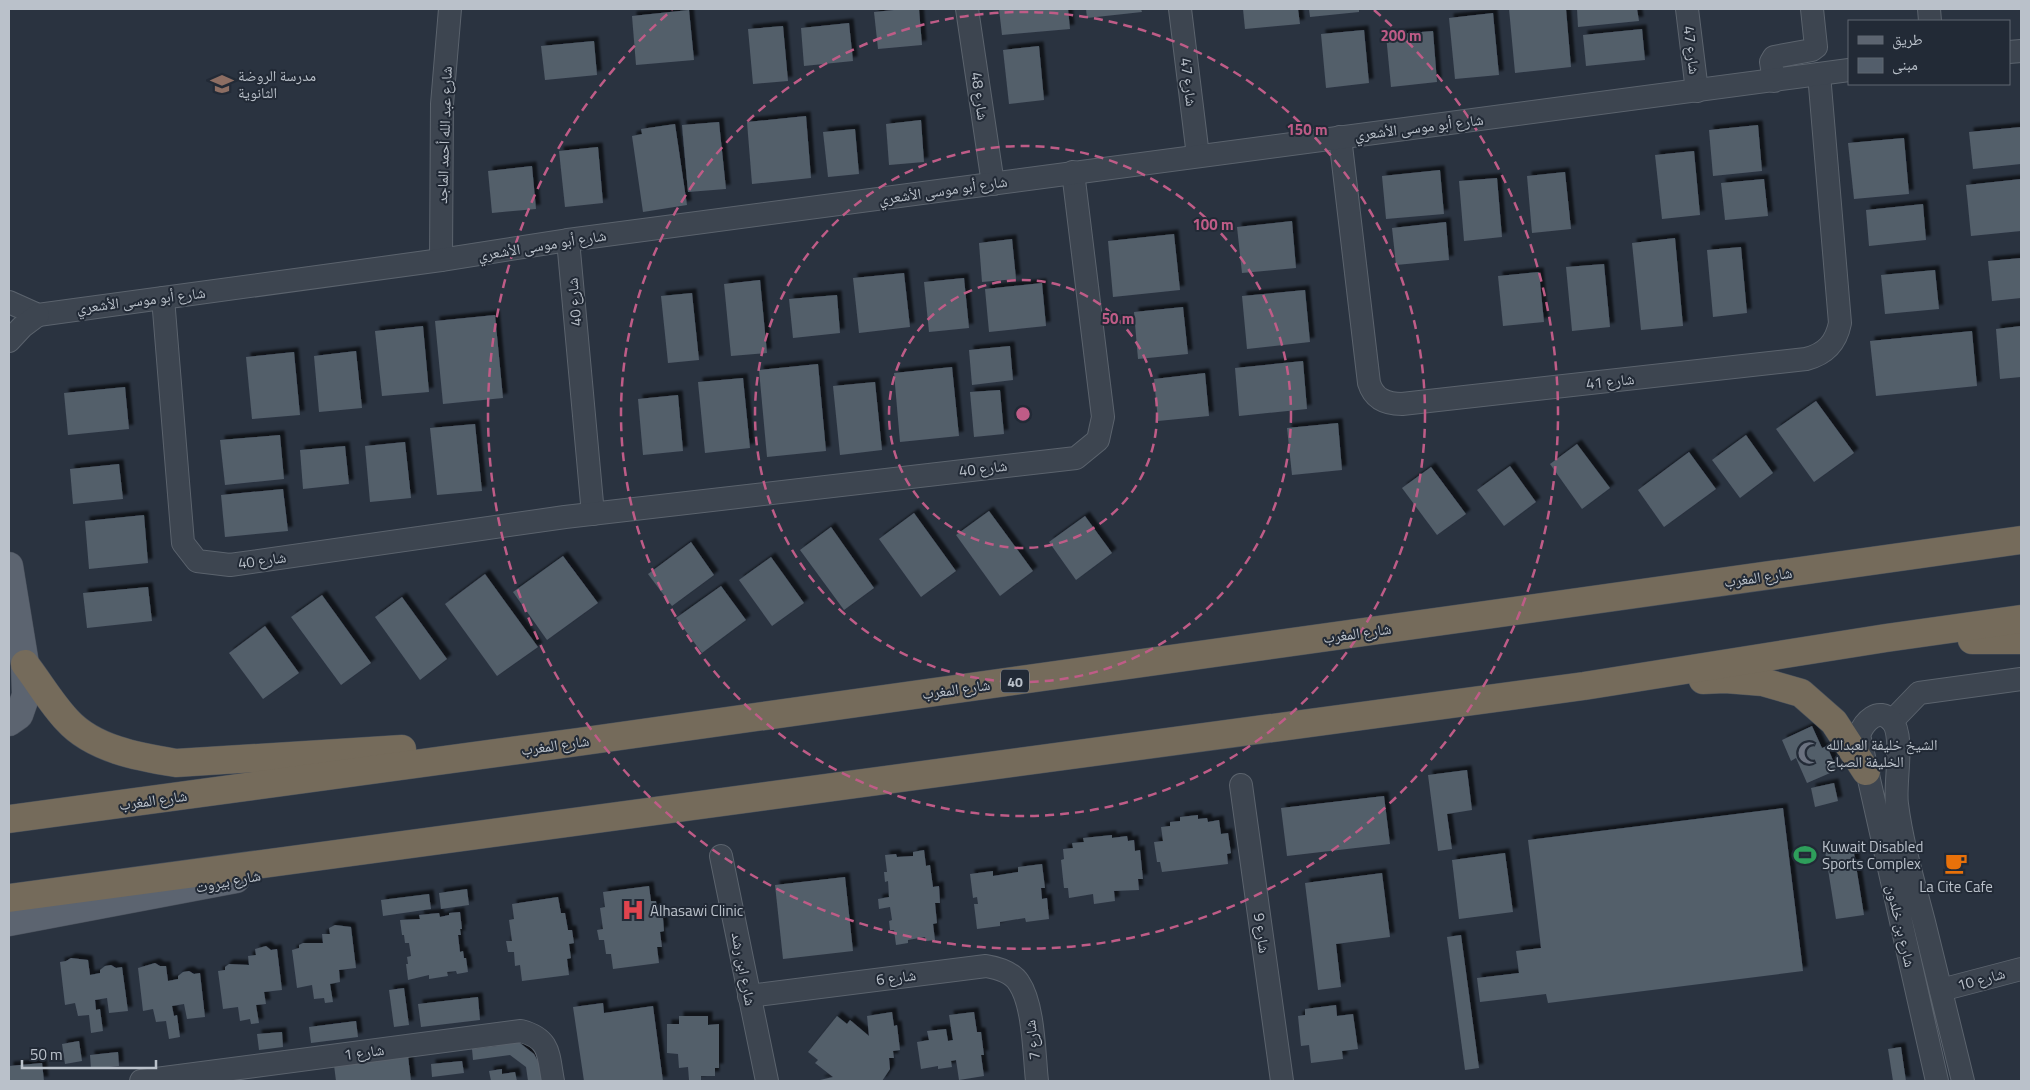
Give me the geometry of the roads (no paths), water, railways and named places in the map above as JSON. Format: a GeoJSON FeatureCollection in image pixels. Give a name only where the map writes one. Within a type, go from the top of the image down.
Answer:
{"type":"FeatureCollection","features":[{"type":"Feature","properties":{"kind":"highway","name":"شارع المغرب"},"geometry":{"type":"LineString","coordinates":[[9,819],[578,742],[2021,540]]}},
{"type":"Feature","properties":{"kind":"highway"},"geometry":{"type":"LineString","coordinates":[[9,898],[1604,682],[2021,619]]}},
{"type":"Feature","properties":{"kind":"highway"},"geometry":{"type":"LineString","coordinates":[[1886,638],[2021,640]]}},
{"type":"Feature","properties":{"kind":"highway"},"geometry":{"type":"LineString","coordinates":[[25,664],[68,721],[98,744],[143,758],[176,763],[452,746],[578,742]]}},
{"type":"Feature","properties":{"kind":"highway"},"geometry":{"type":"LineString","coordinates":[[1604,682],[1725,679],[1763,682],[1800,693],[1834,722],[1866,771]]}},
{"type":"Feature","properties":{"kind":"main road"},"geometry":{"type":"LineString","coordinates":[[9,566],[25,664],[26,695],[19,715],[9,722]]}},
{"type":"Feature","properties":{"kind":"main road","name":"شارع بيروت"},"geometry":{"type":"LineString","coordinates":[[9,922],[447,839]]}},
{"type":"Feature","properties":{"kind":"street","name":"شارع عبد الله أحمد الماجد"},"geometry":{"type":"LineString","coordinates":[[440,260],[442,104],[450,9]]}},
{"type":"Feature","properties":{"kind":"street","name":"شارع 48"},"geometry":{"type":"LineString","coordinates":[[967,9],[993,184]]}},
{"type":"Feature","properties":{"kind":"street","name":"شارع 47"},"geometry":{"type":"LineString","coordinates":[[1180,9],[1198,156]]}},
{"type":"Feature","properties":{"kind":"street","name":"شارع 47"},"geometry":{"type":"LineString","coordinates":[[1687,9],[1697,91]]}},
{"type":"Feature","properties":{"kind":"street"},"geometry":{"type":"LineString","coordinates":[[1774,81],[1771,62],[1774,57],[1812,50],[1816,47],[1812,9]]}},
{"type":"Feature","properties":{"kind":"street","name":"شارع أبو موسى الأشعري"},"geometry":{"type":"LineString","coordinates":[[38,315],[440,260],[568,240],[1848,70]]}},
{"type":"Feature","properties":{"kind":"street","name":"شارع 41"},"geometry":{"type":"LineString","coordinates":[[1340,137],[1368,383],[1372,392],[1380,400],[1392,404],[1402,404],[1806,359],[1818,356],[1832,344],[1838,334],[1840,322],[1819,74]]}},
{"type":"Feature","properties":{"kind":"street","name":"شارع 40"},"geometry":{"type":"LineString","coordinates":[[163,298],[182,543],[197,561],[230,565],[593,514],[1076,458],[1098,440],[1103,417],[1073,172]]}},
{"type":"Feature","properties":{"kind":"street","name":"شارع 40"},"geometry":{"type":"LineString","coordinates":[[568,240],[593,514]]}},
{"type":"Feature","properties":{"kind":"street"},"geometry":{"type":"LineString","coordinates":[[9,302],[38,315],[22,327],[9,341]]}},
{"type":"Feature","properties":{"kind":"street"},"geometry":{"type":"LineString","coordinates":[[1892,721],[1919,693],[2021,679]]}},
{"type":"Feature","properties":{"kind":"street","name":"شارع بن خلدون"},"geometry":{"type":"LineString","coordinates":[[1937,1081],[1858,735],[1866,721],[1877,716],[1885,717],[1892,721],[1897,730],[1899,753],[1896,802],[1908,859],[1963,1081]]}},
{"type":"Feature","properties":{"kind":"street","name":"شارع 9"},"geometry":{"type":"LineString","coordinates":[[1241,785],[1282,1081]]}},
{"type":"Feature","properties":{"kind":"street","name":"شارع ابن رشد"},"geometry":{"type":"LineString","coordinates":[[721,856],[767,1081]]}},
{"type":"Feature","properties":{"kind":"street","name":"شارع 6"},"geometry":{"type":"LineString","coordinates":[[749,996],[986,966],[1002,969],[1018,982],[1027,999]]}},
{"type":"Feature","properties":{"kind":"street","name":"شارع 10"},"geometry":{"type":"LineString","coordinates":[[1941,990],[2021,969]]}},
{"type":"Feature","properties":{"kind":"street","name":"شارع 7"},"geometry":{"type":"LineString","coordinates":[[1027,999],[1037,1081]]}},
{"type":"Feature","properties":{"kind":"street","name":"شارع 1"},"geometry":{"type":"LineString","coordinates":[[141,1081],[522,1031],[536,1035],[547,1048],[553,1081]]}},
{"type":"Feature","properties":{"kind":"place","name":"مدرسة الروضة الثانوية"},"geometry":{"type":"Point","coordinates":[222,84]}},
{"type":"Feature","properties":{"kind":"place","name":"الشيخ خليفة العبدالله الخليفة الصباح"},"geometry":{"type":"Point","coordinates":[1809,753]}},
{"type":"Feature","properties":{"kind":"place","name":"Kuwait Disabled Sports Complex"},"geometry":{"type":"Point","coordinates":[1805,855]}},
{"type":"Feature","properties":{"kind":"place","name":"La Cite Cafe"},"geometry":{"type":"Point","coordinates":[1956,863]}},
{"type":"Feature","properties":{"kind":"place","name":"Alhasawi Clinic"},"geometry":{"type":"Point","coordinates":[633,910]}}]}
